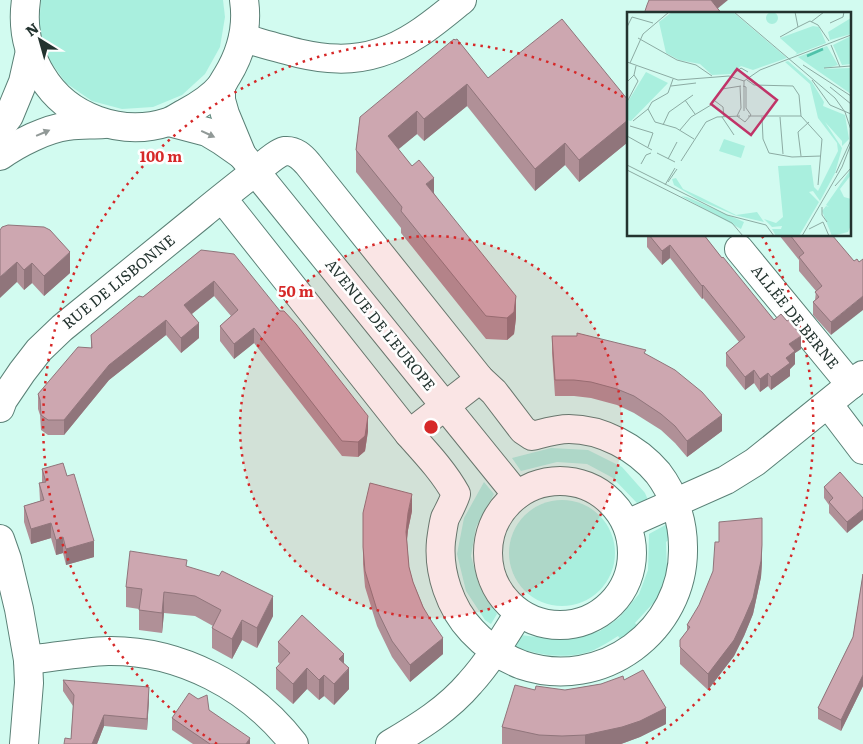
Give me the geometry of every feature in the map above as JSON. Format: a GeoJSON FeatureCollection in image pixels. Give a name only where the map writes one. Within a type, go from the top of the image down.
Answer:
{"type":"FeatureCollection","features":[{"type":"Feature","properties":{"kind":"street"},"geometry":{"type":"LineString","coordinates":[[26,0],[24,14],[26,40],[34,64],[48,86],[66,104],[87,117],[107,124]]}},
{"type":"Feature","properties":{"kind":"street"},"geometry":{"type":"LineString","coordinates":[[0,156],[22,142],[48,130],[68,126],[107,124],[128,127],[149,126],[169,122],[196,107],[221,86],[235,63],[243,38],[246,13],[244,0]]}},
{"type":"Feature","properties":{"kind":"street"},"geometry":{"type":"LineString","coordinates":[[243,38],[301,54],[332,59],[355,59],[373,55],[416,35],[462,0]]}},
{"type":"Feature","properties":{"kind":"street"},"geometry":{"type":"LineString","coordinates":[[0,128],[9,116],[23,82],[30,51]]}},
{"type":"Feature","properties":{"kind":"street","name":"AVENUE DE L'EUROPE"},"geometry":{"type":"LineString","coordinates":[[221,86],[223,107],[249,164]]}},
{"type":"Feature","properties":{"kind":"street","name":"AVENUE DE L'EUROPE"},"geometry":{"type":"LineString","coordinates":[[169,122],[207,132],[249,164],[516,495]]}},
{"type":"Feature","properties":{"kind":"street","name":"RUE DE LISBONNE"},"geometry":{"type":"LineString","coordinates":[[0,408],[3,400],[22,372],[44,344],[222,198],[249,164],[269,161],[284,151],[293,152],[300,156],[314,171],[480,379]]}},
{"type":"Feature","properties":{"kind":"street"},"geometry":{"type":"LineString","coordinates":[[222,198],[409,434],[449,482],[456,494],[444,520],[441,542],[442,565],[446,587],[455,607],[467,626],[483,642],[495,651],[522,665],[543,670],[566,671],[588,669],[609,662],[629,651],[647,637],[662,620],[673,601],[680,580],[684,557],[683,535],[678,513],[670,492],[658,473],[642,457],[624,445],[603,435],[582,430],[567,429],[532,436],[523,430],[494,392],[480,379],[409,434]]}},
{"type":"Feature","properties":{"kind":"street","name":"ALLÉE DE BERNE"},"geometry":{"type":"LineString","coordinates":[[739,249],[857,380]]}},
{"type":"Feature","properties":{"kind":"street"},"geometry":{"type":"LineString","coordinates":[[627,524],[726,480],[754,462],[857,380]]}},
{"type":"Feature","properties":{"kind":"street"},"geometry":{"type":"LineString","coordinates":[[828,404],[863,450]]}},
{"type":"Feature","properties":{"kind":"street"},"geometry":{"type":"LineString","coordinates":[[563,480],[579,483],[594,489],[608,498],[619,510],[627,524],[632,542],[632,561],[628,579],[619,595],[606,609],[591,619],[563,625],[536,621],[519,613],[509,604],[500,594],[494,582],[489,568],[488,555],[488,541],[492,528],[506,504],[531,486],[563,480]]}},
{"type":"Feature","properties":{"kind":"street"},"geometry":{"type":"LineString","coordinates":[[0,539],[7,559],[19,609],[28,660],[29,683],[24,744]]}},
{"type":"Feature","properties":{"kind":"street"},"geometry":{"type":"LineString","coordinates":[[390,744],[440,711],[470,684],[495,651],[519,613]]}},
{"type":"Feature","properties":{"kind":"street"},"geometry":{"type":"LineString","coordinates":[[28,660],[108,652],[132,652],[171,660],[193,667],[230,685],[264,711],[294,744]]}},
{"type":"Feature","properties":{"kind":"green space"},"geometry":{"type":"Polygon","coordinates":[[[41,0],[223,0],[225,17],[220,47],[205,74],[182,95],[153,107],[122,109],[92,101],[66,83],[48,58],[39,28],[41,0]]]}},
{"type":"Feature","properties":{"kind":"green space"},"geometry":{"type":"Polygon","coordinates":[[[551,448],[588,450],[622,467],[645,493],[648,500],[637,503],[613,478],[587,464],[557,462],[521,471],[512,458],[551,448]]]}},
{"type":"Feature","properties":{"kind":"green space"},"geometry":{"type":"Polygon","coordinates":[[[484,482],[494,494],[476,527],[471,556],[479,585],[497,614],[491,624],[485,620],[466,591],[457,554],[464,518],[484,482]]]}},
{"type":"Feature","properties":{"kind":"green space"},"geometry":{"type":"Polygon","coordinates":[[[562,500],[582,504],[600,515],[611,533],[615,553],[611,573],[600,591],[582,602],[562,606],[542,602],[524,591],[513,573],[509,553],[513,533],[524,515],[542,504],[562,500]]]}},
{"type":"Feature","properties":{"kind":"green space"},"geometry":{"type":"Polygon","coordinates":[[[669,523],[673,535],[666,542],[667,573],[656,600],[635,623],[641,630],[625,644],[618,636],[587,653],[561,656],[529,651],[526,656],[511,645],[520,635],[571,639],[600,631],[619,618],[639,594],[648,570],[649,534],[669,523]]]}},
{"type":"Feature","properties":{"kind":"building"},"geometry":{"type":"Polygon","coordinates":[[[649,0],[711,0],[720,12],[645,12],[649,0]]]}},
{"type":"Feature","properties":{"kind":"building"},"geometry":{"type":"Polygon","coordinates":[[[562,19],[627,99],[627,121],[579,160],[565,143],[535,169],[467,84],[424,119],[417,111],[388,136],[412,166],[419,160],[434,178],[426,184],[516,296],[514,312],[507,318],[486,316],[401,211],[402,207],[356,150],[360,117],[454,39],[457,39],[488,78],[562,19]]]}},
{"type":"Feature","properties":{"kind":"building"},"geometry":{"type":"Polygon","coordinates":[[[8,225],[44,227],[50,230],[70,252],[44,276],[32,263],[24,270],[17,262],[0,277],[0,230],[8,225]]]}},
{"type":"Feature","properties":{"kind":"building"},"geometry":{"type":"Polygon","coordinates":[[[650,236],[705,236],[774,320],[781,314],[787,321],[789,320],[801,336],[789,344],[795,351],[786,358],[790,363],[771,377],[768,373],[760,379],[754,370],[745,377],[726,353],[745,337],[670,245],[662,251],[650,236]]]}},
{"type":"Feature","properties":{"kind":"building"},"geometry":{"type":"Polygon","coordinates":[[[791,236],[833,236],[854,261],[857,259],[859,262],[863,259],[863,296],[831,322],[813,302],[819,297],[815,292],[822,286],[799,257],[804,253],[791,236]]]}},
{"type":"Feature","properties":{"kind":"building"},"geometry":{"type":"Polygon","coordinates":[[[201,250],[234,254],[280,311],[284,311],[296,324],[368,416],[365,436],[358,442],[342,441],[254,328],[234,344],[220,326],[238,310],[214,281],[184,305],[199,323],[181,338],[166,320],[109,365],[64,420],[48,420],[41,415],[38,394],[78,347],[92,348],[91,335],[139,296],[143,297],[201,250]]]}},
{"type":"Feature","properties":{"kind":"building"},"geometry":{"type":"Polygon","coordinates":[[[577,333],[646,350],[644,353],[675,370],[702,392],[722,415],[687,441],[675,426],[661,414],[634,396],[591,382],[555,380],[552,336],[577,336],[577,333]]]}},
{"type":"Feature","properties":{"kind":"building"},"geometry":{"type":"Polygon","coordinates":[[[63,463],[67,476],[74,474],[94,541],[66,549],[63,537],[56,540],[51,523],[31,529],[24,506],[44,500],[39,483],[46,482],[42,469],[63,463]]]}},
{"type":"Feature","properties":{"kind":"building"},"geometry":{"type":"Polygon","coordinates":[[[840,472],[863,498],[863,509],[847,522],[829,502],[833,498],[824,487],[840,472]]]}},
{"type":"Feature","properties":{"kind":"building"},"geometry":{"type":"Polygon","coordinates":[[[370,483],[412,494],[406,532],[409,567],[423,607],[443,638],[410,665],[392,641],[377,610],[365,571],[363,513],[370,483]]]}},
{"type":"Feature","properties":{"kind":"building"},"geometry":{"type":"Polygon","coordinates":[[[762,518],[761,561],[753,598],[734,640],[708,674],[680,647],[680,640],[690,627],[687,625],[699,605],[713,571],[715,542],[719,542],[719,522],[762,518]]]}},
{"type":"Feature","properties":{"kind":"building"},"geometry":{"type":"Polygon","coordinates":[[[130,551],[187,560],[186,566],[219,576],[222,571],[273,596],[257,628],[242,620],[232,639],[212,628],[221,610],[195,596],[164,592],[162,613],[139,610],[142,589],[126,587],[130,551]]]}},
{"type":"Feature","properties":{"kind":"building"},"geometry":{"type":"Polygon","coordinates":[[[863,574],[863,675],[841,720],[818,708],[853,637],[863,574]]]}},
{"type":"Feature","properties":{"kind":"building"},"geometry":{"type":"Polygon","coordinates":[[[302,615],[344,654],[339,659],[349,668],[334,684],[324,675],[319,680],[307,668],[293,684],[276,668],[290,653],[278,642],[302,615]]]}},
{"type":"Feature","properties":{"kind":"building"},"geometry":{"type":"Polygon","coordinates":[[[643,670],[666,708],[640,721],[585,735],[562,736],[539,735],[502,727],[515,685],[535,690],[536,686],[565,690],[601,684],[623,676],[624,680],[643,670]]]}},
{"type":"Feature","properties":{"kind":"building"},"geometry":{"type":"Polygon","coordinates":[[[63,680],[149,687],[147,719],[104,715],[92,744],[64,744],[65,738],[71,739],[74,695],[63,680]]]}},
{"type":"Feature","properties":{"kind":"building"},"geometry":{"type":"Polygon","coordinates":[[[189,693],[198,699],[207,695],[209,710],[250,738],[246,744],[210,744],[172,718],[189,693]]]}}]}
